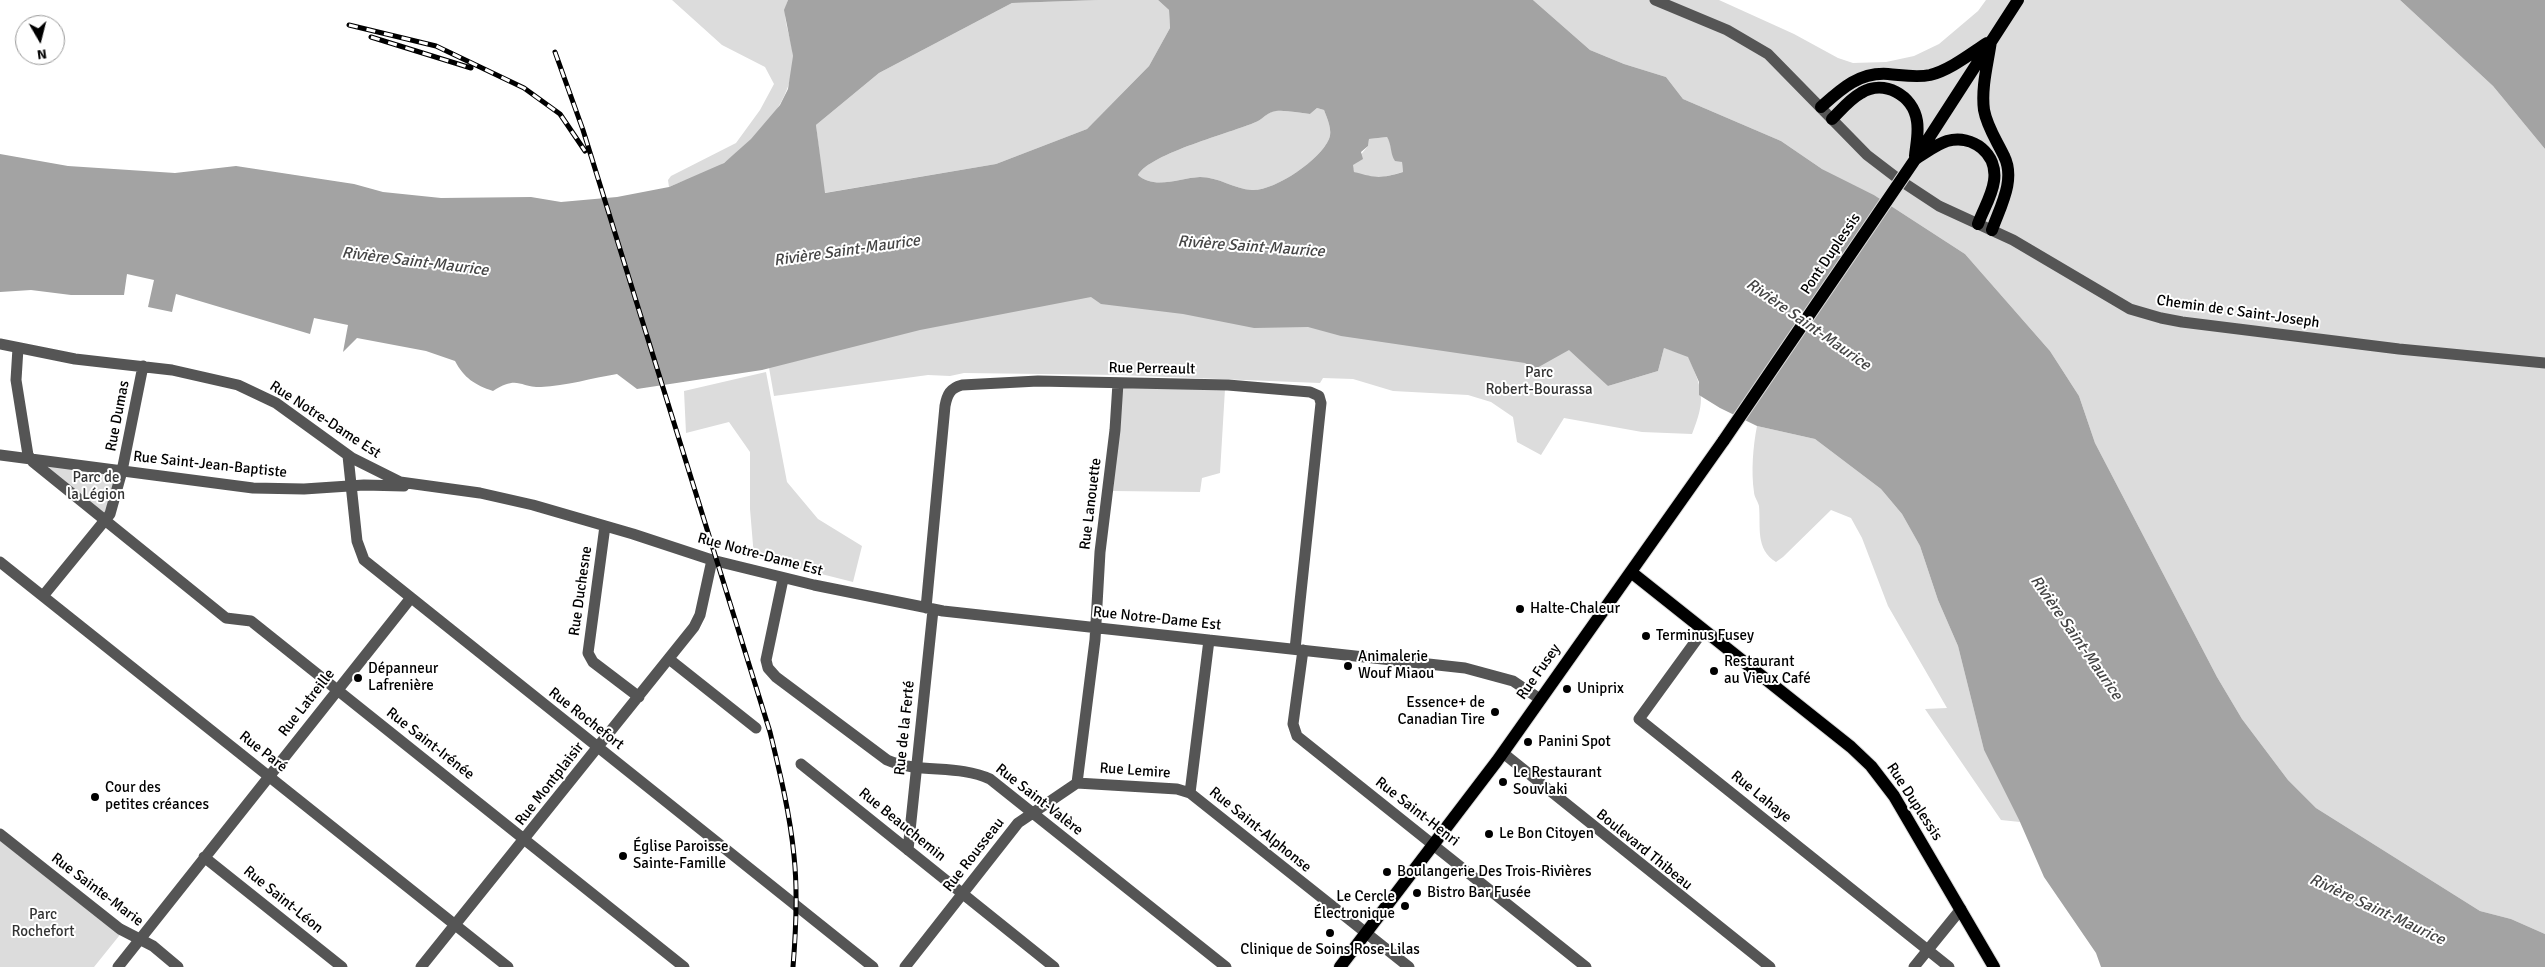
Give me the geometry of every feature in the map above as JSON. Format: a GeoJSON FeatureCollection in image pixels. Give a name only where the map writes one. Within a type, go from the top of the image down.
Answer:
{"type":"FeatureCollection","features":[{"type":"Feature","properties":{"kind":"main road","name":"Pont Duplessis"},"geometry":{"type":"LineString","coordinates":[[1724,440],[1914,160],[2018,0]]}},
{"type":"Feature","properties":{"kind":"main road"},"geometry":{"type":"LineString","coordinates":[[1821,107],[1845,87],[1864,76],[1879,74],[1913,76],[1933,74],[1991,40]]}},
{"type":"Feature","properties":{"kind":"main road"},"geometry":{"type":"LineString","coordinates":[[1991,40],[1984,85],[1984,110],[1991,130],[2005,158],[2009,172],[2005,195],[1992,230]]}},
{"type":"Feature","properties":{"kind":"main road"},"geometry":{"type":"LineString","coordinates":[[1832,119],[1862,92],[1878,88],[1894,90],[1909,103],[1916,118],[1918,131],[1914,160]]}},
{"type":"Feature","properties":{"kind":"main road"},"geometry":{"type":"LineString","coordinates":[[1914,160],[1945,142],[1954,140],[1970,142],[1984,150],[1993,165],[1994,180],[1978,224]]}},
{"type":"Feature","properties":{"kind":"main road","name":"Rue Fusey"},"geometry":{"type":"LineString","coordinates":[[1340,967],[1502,754],[1724,440]]}},
{"type":"Feature","properties":{"kind":"main road","name":"Rue Duplessis"},"geometry":{"type":"LineString","coordinates":[[1631,572],[1703,631],[1852,747],[1871,766],[1898,802],[1994,967]]}},
{"type":"Feature","properties":{"kind":"street","name":"Chemin de c Saint-Joseph"},"geometry":{"type":"LineString","coordinates":[[1655,0],[1727,30],[1758,48],[1784,69],[1867,155],[1901,181],[1950,212],[2013,240],[2130,309],[2161,318],[2399,349],[2545,363]]}},
{"type":"Feature","properties":{"kind":"street","name":"Rue Notre-Dame Est"},"geometry":{"type":"LineString","coordinates":[[0,344],[75,359],[143,366],[210,378],[248,388],[276,404],[348,456],[394,480],[418,486],[480,493],[605,526],[712,560],[783,579],[929,609],[1476,670],[1513,681],[1540,699]]}},
{"type":"Feature","properties":{"kind":"street"},"geometry":{"type":"LineString","coordinates":[[18,348],[16,380],[30,458]]}},
{"type":"Feature","properties":{"kind":"street","name":"Rue Dumas"},"geometry":{"type":"LineString","coordinates":[[43,596],[105,522],[111,511],[122,470],[143,366]]}},
{"type":"Feature","properties":{"kind":"street","name":"Rue Perreault"},"geometry":{"type":"LineString","coordinates":[[929,609],[945,406],[950,391],[962,385],[1028,381],[1242,386],[1310,392],[1319,396],[1321,403],[1299,650]]}},
{"type":"Feature","properties":{"kind":"street","name":"Rue Lanouette"},"geometry":{"type":"LineString","coordinates":[[1096,628],[1100,552],[1115,430],[1118,383]]}},
{"type":"Feature","properties":{"kind":"street","name":"Rue Saint-Jean-Baptiste"},"geometry":{"type":"LineString","coordinates":[[0,456],[30,458],[261,488],[418,486]]}},
{"type":"Feature","properties":{"kind":"street","name":"Rue Rochefort"},"geometry":{"type":"LineString","coordinates":[[348,456],[361,555],[369,565],[872,967]]}},
{"type":"Feature","properties":{"kind":"street","name":"Rue Saint-Irénée"},"geometry":{"type":"LineString","coordinates":[[30,458],[105,522],[226,618],[251,621],[684,967]]}},
{"type":"Feature","properties":{"kind":"street","name":"Rue Duchesne"},"geometry":{"type":"LineString","coordinates":[[605,526],[588,653],[593,662],[638,697]]}},
{"type":"Feature","properties":{"kind":"street","name":"Rue Montplaisir"},"geometry":{"type":"LineString","coordinates":[[422,967],[454,925],[526,839],[699,619],[712,560]]}},
{"type":"Feature","properties":{"kind":"street","name":"Rue Paré"},"geometry":{"type":"LineString","coordinates":[[0,562],[508,967]]}},
{"type":"Feature","properties":{"kind":"street","name":"Rue Saint-Valère"},"geometry":{"type":"LineString","coordinates":[[783,579],[767,655],[770,671],[880,756],[894,763],[984,776],[1033,812],[1226,967]]}},
{"type":"Feature","properties":{"kind":"street","name":"Rue Latreille"},"geometry":{"type":"LineString","coordinates":[[118,967],[410,599]]}},
{"type":"Feature","properties":{"kind":"street","name":"Rue de la Ferté"},"geometry":{"type":"LineString","coordinates":[[908,850],[929,609]]}},
{"type":"Feature","properties":{"kind":"street"},"geometry":{"type":"LineString","coordinates":[[1077,783],[1096,628]]}},
{"type":"Feature","properties":{"kind":"street","name":"Rue Lahaye"},"geometry":{"type":"LineString","coordinates":[[1703,631],[1639,719],[1950,967]]}},
{"type":"Feature","properties":{"kind":"street","name":"Rue Saint-Alphonse"},"geometry":{"type":"LineString","coordinates":[[1209,640],[1190,793],[1409,967]]}},
{"type":"Feature","properties":{"kind":"street","name":"Rue Saint-Henri"},"geometry":{"type":"LineString","coordinates":[[1299,650],[1293,724],[1295,734],[1586,967]]}},
{"type":"Feature","properties":{"kind":"street"},"geometry":{"type":"LineString","coordinates":[[669,659],[756,728]]}},
{"type":"Feature","properties":{"kind":"street","name":"Boulevard Thibeau"},"geometry":{"type":"LineString","coordinates":[[1502,754],[1770,967]]}},
{"type":"Feature","properties":{"kind":"street","name":"Rue Beauchemin"},"geometry":{"type":"LineString","coordinates":[[801,764],[1054,967]]}},
{"type":"Feature","properties":{"kind":"street","name":"Rue Lemire"},"geometry":{"type":"LineString","coordinates":[[1077,783],[1177,789],[1190,793]]}},
{"type":"Feature","properties":{"kind":"street","name":"Rue Rousseau"},"geometry":{"type":"LineString","coordinates":[[905,967],[1018,823],[1077,783]]}},
{"type":"Feature","properties":{"kind":"street","name":"Rue Sainte-Marie"},"geometry":{"type":"LineString","coordinates":[[0,834],[120,929],[153,946],[178,967]]}},
{"type":"Feature","properties":{"kind":"street","name":"Rue Saint-Léon"},"geometry":{"type":"LineString","coordinates":[[204,857],[342,967]]}},
{"type":"Feature","properties":{"kind":"street"},"geometry":{"type":"LineString","coordinates":[[1914,967],[1961,909]]}},
{"type":"Feature","properties":{"kind":"green space"},"geometry":{"type":"Polygon","coordinates":[[[672,0],[788,0],[785,14],[793,56],[788,88],[781,103],[762,130],[719,166],[669,187],[668,180],[671,176],[736,143],[760,110],[774,84],[765,67],[722,45],[672,0]]]}},
{"type":"Feature","properties":{"kind":"green space"},"geometry":{"type":"Polygon","coordinates":[[[1158,0],[1169,10],[1170,28],[1149,66],[1087,129],[996,164],[824,193],[816,125],[879,73],[1012,3],[1158,0]]]}},
{"type":"Feature","properties":{"kind":"green space"},"geometry":{"type":"Polygon","coordinates":[[[1533,0],[1719,0],[1794,34],[1838,58],[1853,63],[1886,62],[1914,56],[1939,44],[1978,11],[1986,0],[2400,0],[2493,86],[2545,149],[2545,934],[2511,919],[2480,911],[2316,808],[2288,780],[2242,719],[2217,677],[2095,443],[2079,396],[2050,351],[1965,254],[1874,195],[1822,169],[1781,141],[1683,99],[1666,77],[1624,64],[1590,50],[1533,0]]]}},
{"type":"Feature","properties":{"kind":"green space"},"geometry":{"type":"Polygon","coordinates":[[[1317,108],[1324,110],[1330,128],[1330,136],[1324,147],[1307,165],[1296,173],[1262,189],[1239,188],[1220,181],[1200,177],[1168,182],[1152,182],[1138,175],[1158,159],[1174,151],[1244,127],[1272,112],[1284,111],[1310,114],[1317,108]]]}},
{"type":"Feature","properties":{"kind":"green space"},"geometry":{"type":"Polygon","coordinates":[[[1387,137],[1393,157],[1402,162],[1403,172],[1384,177],[1369,178],[1354,172],[1352,165],[1368,146],[1369,139],[1387,137]]]}},
{"type":"Feature","properties":{"kind":"green space","name":"Parc Robert-Bourassa"},"geometry":{"type":"Polygon","coordinates":[[[1090,292],[1579,342],[1608,386],[1658,371],[1664,348],[1688,356],[1700,387],[1701,403],[1692,434],[1642,432],[1564,418],[1541,455],[1517,442],[1513,417],[1491,402],[1468,395],[1393,391],[1353,379],[1323,378],[1320,383],[1118,375],[964,373],[950,376],[928,375],[774,396],[768,362],[1090,292]]]}},
{"type":"Feature","properties":{"kind":"green space"},"geometry":{"type":"Polygon","coordinates":[[[766,372],[787,482],[818,519],[862,546],[853,582],[754,557],[750,509],[750,452],[729,422],[686,433],[684,391],[766,372]]]}},
{"type":"Feature","properties":{"kind":"green space"},"geometry":{"type":"Polygon","coordinates":[[[1122,382],[1225,389],[1220,473],[1202,478],[1200,492],[1113,491],[1122,382]]]}},
{"type":"Feature","properties":{"kind":"green space"},"geometry":{"type":"Polygon","coordinates":[[[1757,426],[1815,439],[1881,489],[1902,514],[1920,546],[1938,600],[1958,646],[1984,750],[2020,822],[2001,820],[1925,709],[1947,708],[1888,606],[1862,538],[1851,518],[1831,510],[1776,562],[1765,551],[1760,537],[1759,506],[1753,484],[1754,442],[1757,426]]]}},
{"type":"Feature","properties":{"kind":"green space","name":"Parc de la Légion"},"geometry":{"type":"Polygon","coordinates":[[[33,462],[122,471],[108,517],[33,462]]]}},
{"type":"Feature","properties":{"kind":"green space","name":"Parc Rochefort"},"geometry":{"type":"Polygon","coordinates":[[[0,834],[123,931],[94,967],[0,967],[0,834]]]}},
{"type":"Feature","properties":{"kind":"water","name":"Rivière Saint-Maurice"},"geometry":{"type":"Polygon","coordinates":[[[788,0],[1098,0],[1012,3],[879,73],[816,125],[825,193],[996,164],[1087,129],[1149,66],[1170,28],[1169,10],[1158,0],[1533,0],[1590,50],[1624,64],[1666,77],[1683,99],[1781,141],[1822,169],[1874,195],[1965,254],[2050,351],[2079,396],[2095,443],[2217,677],[2242,719],[2288,780],[2316,808],[2480,911],[2511,919],[2545,934],[2545,967],[2101,967],[2096,953],[2044,877],[2020,822],[1984,750],[1958,646],[1938,600],[1920,546],[1902,514],[1881,489],[1815,439],[1757,426],[1720,408],[1699,395],[1699,382],[1688,357],[1664,348],[1658,371],[1608,386],[1569,350],[1535,369],[1525,363],[1341,336],[1308,327],[1254,328],[1183,314],[1101,304],[1091,297],[920,330],[762,370],[637,389],[617,374],[569,384],[541,387],[513,383],[501,386],[493,391],[471,380],[462,372],[455,361],[426,351],[357,338],[343,352],[348,325],[314,318],[310,334],[176,294],[172,312],[148,307],[154,280],[127,274],[124,295],[71,295],[31,290],[0,292],[0,154],[68,166],[175,173],[236,166],[354,184],[383,192],[441,198],[531,197],[561,202],[617,197],[669,187],[724,163],[751,139],[780,105],[788,89],[793,56],[784,10],[788,0]],[[1317,108],[1310,114],[1284,111],[1273,112],[1244,127],[1174,151],[1146,167],[1138,175],[1152,182],[1168,182],[1200,177],[1220,181],[1239,188],[1262,189],[1296,173],[1307,165],[1324,147],[1330,136],[1330,128],[1324,110],[1317,108]],[[1387,137],[1369,139],[1368,146],[1361,152],[1363,159],[1353,165],[1354,172],[1378,177],[1403,172],[1402,162],[1395,161],[1387,137]]]}},
{"type":"Feature","properties":{"kind":"water"},"geometry":{"type":"Polygon","coordinates":[[[2400,0],[2545,0],[2545,149],[2493,86],[2400,0]]]}},
{"type":"Feature","properties":{"kind":"railway"},"geometry":{"type":"LineString","coordinates":[[349,25],[436,46],[524,88],[560,114],[585,151]]}},
{"type":"Feature","properties":{"kind":"railway"},"geometry":{"type":"LineString","coordinates":[[371,37],[471,68]]}},
{"type":"Feature","properties":{"kind":"railway"},"geometry":{"type":"LineString","coordinates":[[555,52],[583,130],[770,732],[781,778],[794,856],[796,912],[793,967]]}},
{"type":"Feature","properties":{"kind":"place","name":"Halte-Chaleur"},"geometry":{"type":"Point","coordinates":[1520,609]}},
{"type":"Feature","properties":{"kind":"place","name":"Terminus Fusey"},"geometry":{"type":"Point","coordinates":[1646,636]}},
{"type":"Feature","properties":{"kind":"place","name":"Animalerie Wouf Miaou"},"geometry":{"type":"Point","coordinates":[1348,666]}},
{"type":"Feature","properties":{"kind":"place","name":"Restaurant au Vieux Café"},"geometry":{"type":"Point","coordinates":[1714,671]}},
{"type":"Feature","properties":{"kind":"place","name":"Dépanneur Lafrenière"},"geometry":{"type":"Point","coordinates":[358,678]}},
{"type":"Feature","properties":{"kind":"place","name":"Uniprix"},"geometry":{"type":"Point","coordinates":[1567,689]}},
{"type":"Feature","properties":{"kind":"place","name":"Essence+ de Canadian Tire"},"geometry":{"type":"Point","coordinates":[1495,712]}},
{"type":"Feature","properties":{"kind":"place","name":"Panini Spot"},"geometry":{"type":"Point","coordinates":[1528,742]}},
{"type":"Feature","properties":{"kind":"place","name":"Le Restaurant Souvlaki"},"geometry":{"type":"Point","coordinates":[1503,782]}},
{"type":"Feature","properties":{"kind":"place","name":"Cour des petites créances"},"geometry":{"type":"Point","coordinates":[95,797]}},
{"type":"Feature","properties":{"kind":"place","name":"Le Bon Citoyen"},"geometry":{"type":"Point","coordinates":[1489,834]}},
{"type":"Feature","properties":{"kind":"place","name":"Église Paroisse Sainte-Famille"},"geometry":{"type":"Point","coordinates":[623,856]}},
{"type":"Feature","properties":{"kind":"place","name":"Boulangerie Des Trois-Rivières"},"geometry":{"type":"Point","coordinates":[1387,872]}},
{"type":"Feature","properties":{"kind":"place","name":"Bistro Bar Fusée"},"geometry":{"type":"Point","coordinates":[1417,893]}},
{"type":"Feature","properties":{"kind":"place","name":"Le Cercle Électronique"},"geometry":{"type":"Point","coordinates":[1405,906]}},
{"type":"Feature","properties":{"kind":"place","name":"Clinique de Soins Rose-Lilas"},"geometry":{"type":"Point","coordinates":[1330,933]}}]}
